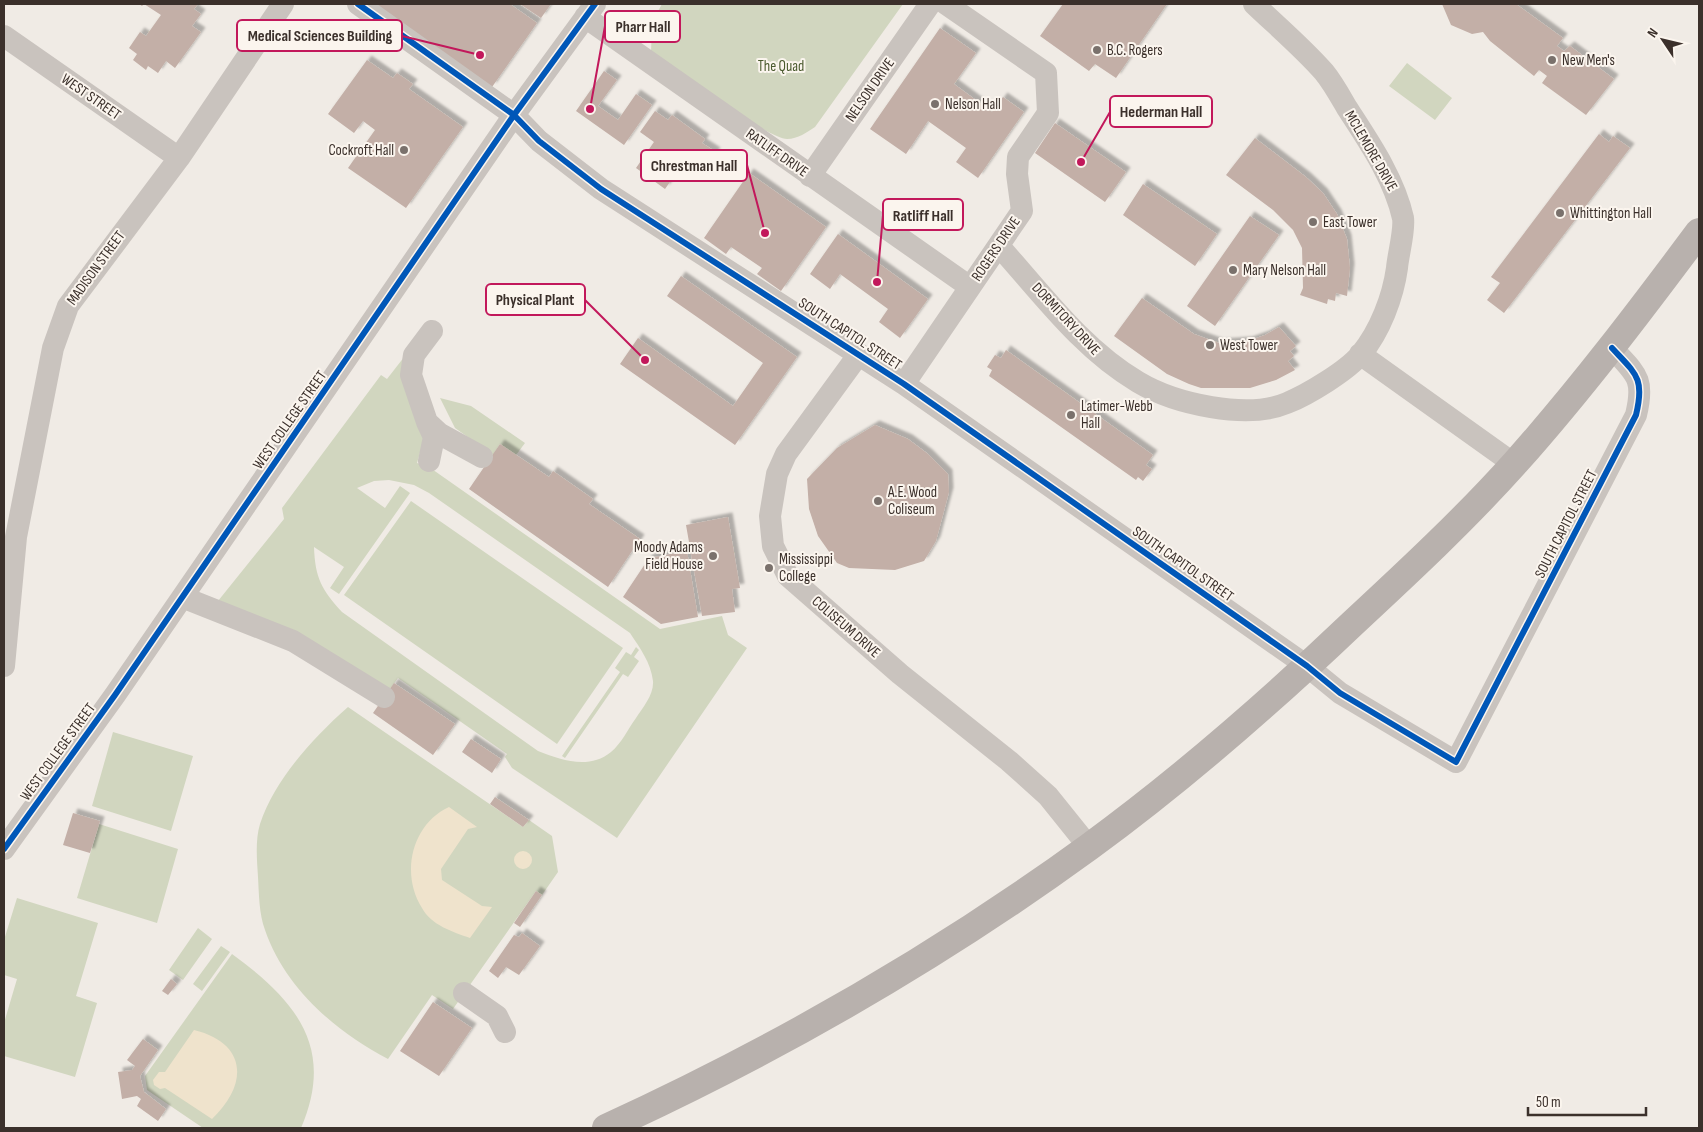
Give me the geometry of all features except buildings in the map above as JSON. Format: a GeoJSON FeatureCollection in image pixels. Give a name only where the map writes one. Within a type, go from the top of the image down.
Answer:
{"type":"FeatureCollection","features":[{"type":"Feature","properties":{"kind":"main road"},"geometry":{"type":"LineString","coordinates":[[606,1128],[702,1084],[818,1022],[930,955],[1089,847],[1191,768],[1307,666],[1426,554],[1514,464],[1612,348],[1699,232]]}},
{"type":"Feature","properties":{"kind":"street","name":"MADISON STREET"},"geometry":{"type":"LineString","coordinates":[[4,666],[16,537],[56,339],[68,306],[179,158],[283,4]]}},
{"type":"Feature","properties":{"kind":"street","name":"SOUTH CAPITOL STREET"},"geometry":{"type":"LineString","coordinates":[[358,4],[514,115],[539,141],[600,189],[904,384],[1307,666],[1340,693],[1456,762],[1636,415],[1641,394],[1637,375],[1612,348]]}},
{"type":"Feature","properties":{"kind":"street","name":"NELSON DRIVE"},"geometry":{"type":"LineString","coordinates":[[810,176],[930,4]]}},
{"type":"Feature","properties":{"kind":"street","name":"ROGERS DRIVE"},"geometry":{"type":"LineString","coordinates":[[904,384],[1022,211],[1018,157],[1048,113],[1046,74],[946,4]]}},
{"type":"Feature","properties":{"kind":"street","name":"MCLEMORE DRIVE"},"geometry":{"type":"LineString","coordinates":[[1254,4],[1325,73],[1382,166],[1398,197],[1404,221],[1395,277],[1387,305],[1360,354]]}},
{"type":"Feature","properties":{"kind":"street","name":"WEST COLLEGE STREET"},"geometry":{"type":"LineString","coordinates":[[4,848],[115,696],[389,300],[514,115],[590,10]]}},
{"type":"Feature","properties":{"kind":"street","name":"RATLIFF DRIVE"},"geometry":{"type":"LineString","coordinates":[[590,10],[810,176],[970,287]]}},
{"type":"Feature","properties":{"kind":"street","name":"WEST STREET"},"geometry":{"type":"LineString","coordinates":[[4,36],[179,158]]}},
{"type":"Feature","properties":{"kind":"street","name":"DORMITORY DRIVE"},"geometry":{"type":"LineString","coordinates":[[999,246],[1080,338],[1105,360],[1140,384],[1178,398],[1216,408],[1251,410],[1286,404],[1325,383],[1360,354]]}},
{"type":"Feature","properties":{"kind":"street"},"geometry":{"type":"LineString","coordinates":[[429,461],[434,437],[411,376],[414,355],[432,331]]}},
{"type":"Feature","properties":{"kind":"street","name":"COLISEUM DRIVE"},"geometry":{"type":"LineString","coordinates":[[858,354],[786,454],[777,474],[770,516],[773,546],[788,576],[900,674],[1016,766],[1048,796],[1089,847]]}},
{"type":"Feature","properties":{"kind":"street"},"geometry":{"type":"LineString","coordinates":[[1360,354],[1514,464]]}},
{"type":"Feature","properties":{"kind":"street"},"geometry":{"type":"LineString","coordinates":[[427,422],[440,434],[482,457]]}},
{"type":"Feature","properties":{"kind":"street"},"geometry":{"type":"LineString","coordinates":[[182,597],[293,641],[384,697]]}},
{"type":"Feature","properties":{"kind":"street"},"geometry":{"type":"LineString","coordinates":[[464,993],[497,1016],[505,1032]]}},
{"type":"Feature","properties":{"kind":"green space","name":"The Quad"},"geometry":{"type":"Polygon","coordinates":[[[662,4],[903,4],[815,127],[799,137],[787,139],[776,136],[741,116],[651,53],[652,22],[662,4]]]}},
{"type":"Feature","properties":{"kind":"green space"},"geometry":{"type":"Polygon","coordinates":[[[1407,63],[1452,98],[1435,120],[1389,86],[1407,63]]]}},
{"type":"Feature","properties":{"kind":"green space"},"geometry":{"type":"Polygon","coordinates":[[[408,352],[426,432],[417,463],[429,467],[660,629],[722,616],[728,635],[747,648],[617,838],[512,768],[505,757],[507,754],[398,678],[384,697],[218,601],[284,519],[282,508],[381,375],[387,379],[408,352]],[[389,480],[374,481],[357,488],[385,508],[400,486],[410,493],[339,594],[330,588],[344,567],[314,547],[318,575],[329,597],[342,612],[538,751],[575,762],[594,761],[611,752],[621,741],[645,705],[653,686],[652,674],[647,662],[630,633],[429,493],[414,485],[389,480]]]}},
{"type":"Feature","properties":{"kind":"green space"},"geometry":{"type":"Polygon","coordinates":[[[440,398],[471,406],[525,443],[516,455],[500,444],[493,455],[455,428],[440,398]]]}},
{"type":"Feature","properties":{"kind":"green space"},"geometry":{"type":"Polygon","coordinates":[[[411,501],[623,648],[557,744],[344,595],[411,501]]]}},
{"type":"Feature","properties":{"kind":"green space"},"geometry":{"type":"Polygon","coordinates":[[[636,647],[639,650],[634,657],[639,661],[628,677],[623,674],[565,758],[562,756],[620,672],[615,668],[626,652],[631,655],[636,647]]]}},
{"type":"Feature","properties":{"kind":"green space"},"geometry":{"type":"Polygon","coordinates":[[[348,707],[523,827],[529,820],[552,836],[558,872],[542,895],[536,891],[453,1009],[432,995],[388,1059],[368,1048],[331,1021],[299,989],[285,971],[274,951],[263,924],[260,904],[257,857],[258,830],[267,807],[275,791],[296,760],[348,707]]]}},
{"type":"Feature","properties":{"kind":"green space"},"geometry":{"type":"Polygon","coordinates":[[[113,732],[193,756],[171,831],[92,806],[113,732]]]}},
{"type":"Feature","properties":{"kind":"green space"},"geometry":{"type":"Polygon","coordinates":[[[99,824],[178,849],[157,923],[77,898],[99,824]]]}},
{"type":"Feature","properties":{"kind":"green space"},"geometry":{"type":"Polygon","coordinates":[[[17,898],[98,923],[76,996],[97,1003],[75,1077],[4,1056],[4,1023],[17,979],[4,975],[4,940],[17,898]]]}},
{"type":"Feature","properties":{"kind":"green space"},"geometry":{"type":"Polygon","coordinates":[[[198,928],[212,939],[183,980],[169,970],[198,928]]]}},
{"type":"Feature","properties":{"kind":"green space"},"geometry":{"type":"Polygon","coordinates":[[[221,946],[230,952],[202,991],[193,984],[221,946]]]}},
{"type":"Feature","properties":{"kind":"green space"},"geometry":{"type":"Polygon","coordinates":[[[232,954],[274,989],[291,1008],[303,1028],[311,1049],[314,1073],[311,1099],[301,1128],[203,1128],[147,1090],[145,1076],[232,954]]]}},
{"type":"Feature","properties":{"kind":"sand"},"geometry":{"type":"Polygon","coordinates":[[[449,807],[477,827],[468,829],[441,869],[442,880],[482,906],[492,907],[470,938],[443,927],[426,914],[415,894],[412,880],[411,865],[418,837],[436,815],[449,807]]]}},
{"type":"Feature","properties":{"kind":"sand"},"geometry":{"type":"Polygon","coordinates":[[[519,851],[527,851],[532,856],[530,867],[519,869],[514,864],[514,856],[519,851]]]}},
{"type":"Feature","properties":{"kind":"sand"},"geometry":{"type":"Polygon","coordinates":[[[194,1030],[212,1036],[224,1044],[233,1055],[237,1066],[237,1079],[232,1092],[224,1106],[212,1119],[165,1088],[160,1089],[154,1085],[153,1080],[159,1072],[165,1072],[194,1030]]]}},
{"type":"Feature","properties":{"kind":"cycle path"},"geometry":{"type":"LineString","coordinates":[[358,4],[514,115],[539,141],[601,189],[904,384],[1307,666],[1340,693],[1456,762],[1636,415],[1639,403],[1639,384],[1633,371],[1612,348]]}},
{"type":"Feature","properties":{"kind":"cycle path"},"geometry":{"type":"LineString","coordinates":[[4,849],[115,695],[514,115],[595,4]]}},
{"type":"Feature","properties":{"kind":"place","name":"B.C. Rogers"},"geometry":{"type":"Point","coordinates":[1097,50]}},
{"type":"Feature","properties":{"kind":"place","name":"Medical Sciences Building"},"geometry":{"type":"Point","coordinates":[480,55]}},
{"type":"Feature","properties":{"kind":"place","name":"New Men's"},"geometry":{"type":"Point","coordinates":[1552,60]}},
{"type":"Feature","properties":{"kind":"place","name":"Nelson Hall"},"geometry":{"type":"Point","coordinates":[935,104]}},
{"type":"Feature","properties":{"kind":"place","name":"Pharr Hall"},"geometry":{"type":"Point","coordinates":[590,109]}},
{"type":"Feature","properties":{"kind":"place","name":"Cockroft Hall"},"geometry":{"type":"Point","coordinates":[404,150]}},
{"type":"Feature","properties":{"kind":"place","name":"Hederman Hall"},"geometry":{"type":"Point","coordinates":[1081,162]}},
{"type":"Feature","properties":{"kind":"place","name":"Whittington Hall"},"geometry":{"type":"Point","coordinates":[1560,213]}},
{"type":"Feature","properties":{"kind":"place","name":"East Tower"},"geometry":{"type":"Point","coordinates":[1313,222]}},
{"type":"Feature","properties":{"kind":"place","name":"Chrestman Hall"},"geometry":{"type":"Point","coordinates":[765,233]}},
{"type":"Feature","properties":{"kind":"place","name":"Mary Nelson Hall"},"geometry":{"type":"Point","coordinates":[1233,270]}},
{"type":"Feature","properties":{"kind":"place","name":"Ratliff Hall"},"geometry":{"type":"Point","coordinates":[877,282]}},
{"type":"Feature","properties":{"kind":"place","name":"West Tower"},"geometry":{"type":"Point","coordinates":[1210,345]}},
{"type":"Feature","properties":{"kind":"place","name":"Physical Plant"},"geometry":{"type":"Point","coordinates":[645,360]}},
{"type":"Feature","properties":{"kind":"place","name":"Latimer-Webb Hall"},"geometry":{"type":"Point","coordinates":[1071,415]}},
{"type":"Feature","properties":{"kind":"place","name":"A.E. Wood Coliseum"},"geometry":{"type":"Point","coordinates":[878,501]}},
{"type":"Feature","properties":{"kind":"place","name":"Moody Adams Field House"},"geometry":{"type":"Point","coordinates":[713,556]}},
{"type":"Feature","properties":{"kind":"place","name":"Mississippi College"},"geometry":{"type":"Point","coordinates":[769,568]}}]}
